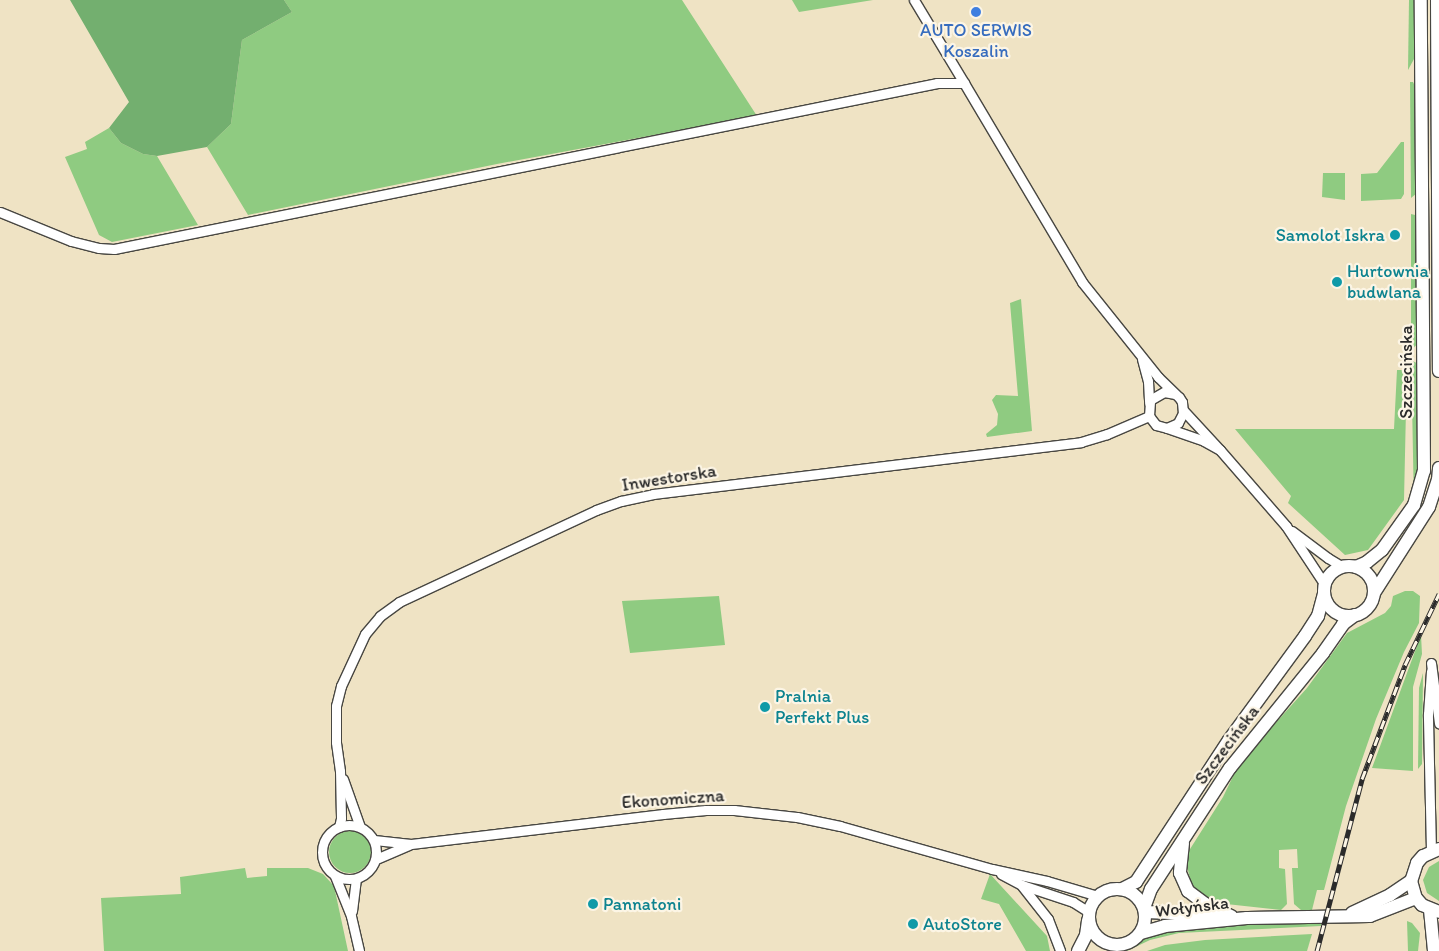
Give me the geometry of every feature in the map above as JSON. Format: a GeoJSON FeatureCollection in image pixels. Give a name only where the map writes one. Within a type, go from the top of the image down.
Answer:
{"type":"FeatureCollection","features":[{"type":"Feature","properties":{"kind":"main road","name":"Szczecińska"},"geometry":{"type":"LineString","coordinates":[[1349,567],[1368,562],[1382,550],[1414,505],[1424,471],[1421,0]]}},
{"type":"Feature","properties":{"kind":"main road","name":"Szczecińska"},"geometry":{"type":"LineString","coordinates":[[1437,0],[1439,371]]}},
{"type":"Feature","properties":{"kind":"main road"},"geometry":{"type":"LineString","coordinates":[[1374,593],[1370,577],[1349,567],[1331,574],[1325,590],[1333,610],[1343,615],[1355,615],[1366,609],[1374,593],[1429,506],[1438,480],[1439,468]]}},
{"type":"Feature","properties":{"kind":"main road","name":"Szczecińska"},"geometry":{"type":"LineString","coordinates":[[1122,889],[1136,882],[1229,740],[1310,629],[1318,616],[1325,590]]}},
{"type":"Feature","properties":{"kind":"main road","name":"Szczecińska"},"geometry":{"type":"LineString","coordinates":[[1144,910],[1151,889],[1243,750],[1323,653],[1343,624],[1355,615]]}},
{"type":"Feature","properties":{"kind":"main road"},"geometry":{"type":"LineString","coordinates":[[1184,837],[1180,873],[1188,891],[1205,904],[1231,916]]}},
{"type":"Feature","properties":{"kind":"main road"},"geometry":{"type":"LineString","coordinates":[[1434,951],[1435,911],[1416,898],[1411,881],[1417,863],[1435,850]]}},
{"type":"Feature","properties":{"kind":"main road","name":"Wołyńska"},"geometry":{"type":"LineString","coordinates":[[1349,914],[1383,899],[1411,881]]}},
{"type":"Feature","properties":{"kind":"main road"},"geometry":{"type":"LineString","coordinates":[[1078,951],[1086,936],[1089,913],[1098,896],[1109,890],[1122,889],[1134,894],[1144,910],[1145,922],[1141,932],[1132,942],[1111,948],[1094,934],[1089,913]]}},
{"type":"Feature","properties":{"kind":"main road","name":"Wołyńska"},"geometry":{"type":"LineString","coordinates":[[1141,932],[1165,926],[1247,918],[1349,914],[1370,916],[1416,898]]}},
{"type":"Feature","properties":{"kind":"main road","name":"Wołyńska"},"geometry":{"type":"LineString","coordinates":[[1144,910],[1247,918]]}},
{"type":"Feature","properties":{"kind":"street"},"geometry":{"type":"LineString","coordinates":[[914,0],[1082,282],[1182,402],[1183,410],[1178,422],[1167,428]]}},
{"type":"Feature","properties":{"kind":"street"},"geometry":{"type":"LineString","coordinates":[[0,212],[70,242],[114,249],[937,83],[964,83]]}},
{"type":"Feature","properties":{"kind":"street"},"geometry":{"type":"LineString","coordinates":[[1142,356],[1148,381],[1149,416],[1156,425],[1204,441],[1220,450]]}},
{"type":"Feature","properties":{"kind":"street"},"geometry":{"type":"LineString","coordinates":[[1149,403],[1158,393],[1174,394]]}},
{"type":"Feature","properties":{"kind":"street"},"geometry":{"type":"LineString","coordinates":[[1183,410],[1286,526],[1325,590]]}},
{"type":"Feature","properties":{"kind":"street","name":"Inwestorska"},"geometry":{"type":"LineString","coordinates":[[339,827],[341,818],[340,771],[336,742],[336,706],[350,663],[364,634],[380,616],[399,602],[596,510],[621,501],[653,494],[1081,442],[1107,434],[1149,416]]}},
{"type":"Feature","properties":{"kind":"street"},"geometry":{"type":"LineString","coordinates":[[1286,526],[1328,558],[1349,567]]}},
{"type":"Feature","properties":{"kind":"street"},"geometry":{"type":"LineString","coordinates":[[1435,850],[1428,714],[1431,667],[1439,723]]}},
{"type":"Feature","properties":{"kind":"street","name":"Inwestorska"},"geometry":{"type":"LineString","coordinates":[[340,771],[360,827]]}},
{"type":"Feature","properties":{"kind":"street","name":"Ekonomiczna"},"geometry":{"type":"LineString","coordinates":[[374,840],[411,844],[663,814],[706,810],[734,810],[796,817],[840,826],[992,869],[1047,881],[1098,896]]}},
{"type":"Feature","properties":{"kind":"street"},"geometry":{"type":"LineString","coordinates":[[353,825],[360,827],[374,840],[376,859],[369,872],[356,879],[342,879],[335,876],[325,866],[322,853],[326,838],[339,827],[353,825]]}},
{"type":"Feature","properties":{"kind":"street","name":"Ekonomiczna"},"geometry":{"type":"LineString","coordinates":[[376,859],[411,844]]}},
{"type":"Feature","properties":{"kind":"street","name":"Ekonomiczna"},"geometry":{"type":"LineString","coordinates":[[992,869],[1022,885],[1073,902],[1089,913]]}},
{"type":"Feature","properties":{"kind":"street"},"geometry":{"type":"LineString","coordinates":[[335,876],[352,916],[359,951]]}},
{"type":"Feature","properties":{"kind":"street"},"geometry":{"type":"LineString","coordinates":[[352,916],[356,879]]}},
{"type":"Feature","properties":{"kind":"street"},"geometry":{"type":"LineString","coordinates":[[1022,885],[1048,919],[1060,951]]}},
{"type":"Feature","properties":{"kind":"green space"},"geometry":{"type":"Polygon","coordinates":[[[70,0],[284,0],[292,12],[242,40],[231,124],[207,147],[157,156],[143,154],[121,143],[109,128],[129,102],[70,0]]]}},
{"type":"Feature","properties":{"kind":"green space"},"geometry":{"type":"Polygon","coordinates":[[[284,0],[682,0],[757,116],[497,164],[248,215],[207,147],[231,124],[242,40],[292,12],[284,0]]]}},
{"type":"Feature","properties":{"kind":"green space"},"geometry":{"type":"Polygon","coordinates":[[[792,0],[873,0],[799,12],[792,0]]]}},
{"type":"Feature","properties":{"kind":"green space"},"geometry":{"type":"Polygon","coordinates":[[[1409,0],[1415,0],[1414,59],[1408,70],[1409,0]]]}},
{"type":"Feature","properties":{"kind":"green space"},"geometry":{"type":"Polygon","coordinates":[[[1410,82],[1413,82],[1416,88],[1417,193],[1411,198],[1410,82]]]}},
{"type":"Feature","properties":{"kind":"green space"},"geometry":{"type":"Polygon","coordinates":[[[109,128],[121,143],[143,154],[157,156],[198,225],[112,242],[99,235],[65,157],[87,149],[85,142],[109,128]]]}},
{"type":"Feature","properties":{"kind":"green space"},"geometry":{"type":"Polygon","coordinates":[[[1401,142],[1404,142],[1404,194],[1401,199],[1361,201],[1361,174],[1377,173],[1401,142]]]}},
{"type":"Feature","properties":{"kind":"green space"},"geometry":{"type":"Polygon","coordinates":[[[1323,173],[1345,173],[1345,200],[1322,197],[1323,173]]]}},
{"type":"Feature","properties":{"kind":"green space"},"geometry":{"type":"Polygon","coordinates":[[[1411,214],[1415,215],[1419,342],[1411,351],[1411,214]]]}},
{"type":"Feature","properties":{"kind":"green space"},"geometry":{"type":"Polygon","coordinates":[[[1021,299],[1032,431],[987,437],[986,434],[997,425],[998,414],[992,400],[996,395],[1018,396],[1010,303],[1021,299]]]}},
{"type":"Feature","properties":{"kind":"green space"},"geometry":{"type":"Polygon","coordinates":[[[1410,360],[1419,364],[1421,497],[1414,509],[1412,401],[1408,376],[1410,360]]]}},
{"type":"Feature","properties":{"kind":"green space"},"geometry":{"type":"Polygon","coordinates":[[[1397,370],[1403,370],[1406,409],[1404,500],[1368,550],[1345,555],[1288,503],[1291,496],[1235,429],[1394,429],[1397,370]]]}},
{"type":"Feature","properties":{"kind":"green space"},"geometry":{"type":"Polygon","coordinates":[[[1405,591],[1413,591],[1420,596],[1419,623],[1404,652],[1376,719],[1346,806],[1324,890],[1317,890],[1312,910],[1301,910],[1294,904],[1292,868],[1298,868],[1297,849],[1279,850],[1279,868],[1285,869],[1287,904],[1281,910],[1217,903],[1192,888],[1185,857],[1223,797],[1239,764],[1307,688],[1347,633],[1385,613],[1391,606],[1393,596],[1405,591]]]}},
{"type":"Feature","properties":{"kind":"green space"},"geometry":{"type":"Polygon","coordinates":[[[719,596],[725,645],[630,653],[622,601],[719,596]]]}},
{"type":"Feature","properties":{"kind":"green space"},"geometry":{"type":"Polygon","coordinates":[[[1421,635],[1422,654],[1413,687],[1413,771],[1372,768],[1421,635]]]}},
{"type":"Feature","properties":{"kind":"green space"},"geometry":{"type":"Polygon","coordinates":[[[1423,673],[1422,764],[1418,769],[1419,688],[1423,673]]]}},
{"type":"Feature","properties":{"kind":"green space"},"geometry":{"type":"Polygon","coordinates":[[[354,831],[362,834],[368,840],[371,852],[368,864],[362,870],[346,873],[338,870],[332,864],[329,848],[332,840],[338,834],[354,831]]]}},
{"type":"Feature","properties":{"kind":"green space"},"geometry":{"type":"Polygon","coordinates":[[[1439,861],[1439,901],[1427,893],[1423,880],[1429,867],[1439,861]]]}},
{"type":"Feature","properties":{"kind":"green space"},"geometry":{"type":"Polygon","coordinates":[[[245,868],[247,878],[267,876],[267,868],[308,868],[323,874],[334,886],[348,951],[104,951],[101,898],[181,894],[180,877],[245,868]]]}},
{"type":"Feature","properties":{"kind":"green space"},"geometry":{"type":"Polygon","coordinates":[[[990,874],[1047,936],[1050,951],[1026,951],[999,904],[981,899],[990,874]]]}},
{"type":"Feature","properties":{"kind":"green space"},"geometry":{"type":"Polygon","coordinates":[[[1322,921],[1321,926],[1179,933],[1150,940],[1127,951],[1118,951],[1139,940],[1166,931],[1217,925],[1322,921]]]}},
{"type":"Feature","properties":{"kind":"green space"},"geometry":{"type":"Polygon","coordinates":[[[1407,921],[1412,923],[1420,933],[1418,951],[1408,951],[1407,921]]]}},
{"type":"Feature","properties":{"kind":"green space"},"geometry":{"type":"Polygon","coordinates":[[[1312,934],[1307,951],[1147,951],[1165,945],[1205,940],[1312,934]]]}},
{"type":"Feature","properties":{"kind":"railway"},"geometry":{"type":"LineString","coordinates":[[1317,951],[1362,779],[1405,665],[1439,594]]}},
{"type":"Feature","properties":{"kind":"place","name":"AUTO SERWIS Koszalin"},"geometry":{"type":"Point","coordinates":[976,12]}},
{"type":"Feature","properties":{"kind":"place","name":"Samolot Iskra"},"geometry":{"type":"Point","coordinates":[1395,235]}},
{"type":"Feature","properties":{"kind":"place","name":"Hurtownia budwlana"},"geometry":{"type":"Point","coordinates":[1337,282]}},
{"type":"Feature","properties":{"kind":"place","name":"Pralnia Perfekt Plus"},"geometry":{"type":"Point","coordinates":[765,707]}},
{"type":"Feature","properties":{"kind":"place","name":"Pannatoni"},"geometry":{"type":"Point","coordinates":[593,904]}},
{"type":"Feature","properties":{"kind":"place","name":"AutoStore"},"geometry":{"type":"Point","coordinates":[913,924]}}]}
